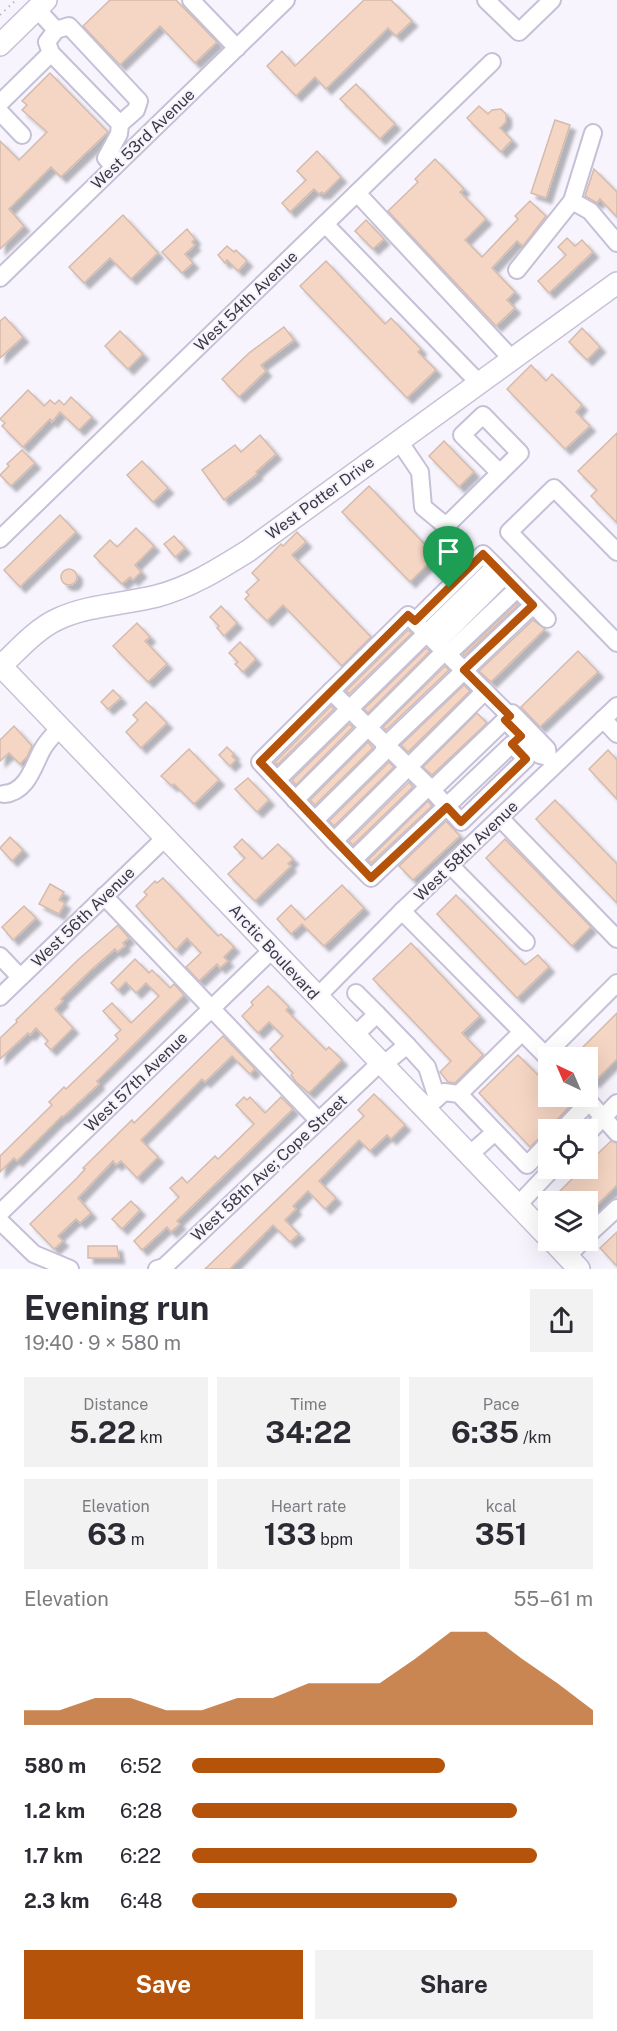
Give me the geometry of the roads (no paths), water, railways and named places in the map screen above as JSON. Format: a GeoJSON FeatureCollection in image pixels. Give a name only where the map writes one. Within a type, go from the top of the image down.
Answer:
{"type":"FeatureCollection","features":[{"type":"Feature","properties":{"kind":"main road"},"geometry":{"type":"LineString","coordinates":[[0,43],[42,5]]}},
{"type":"Feature","properties":{"kind":"main road","name":"West Potter Drive"},"geometry":{"type":"LineString","coordinates":[[0,666],[42,628],[58,619],[75,613],[159,596],[212,574],[617,282]]}},
{"type":"Feature","properties":{"kind":"main road","name":"Arctic Boulevard"},"geometry":{"type":"LineString","coordinates":[[0,666],[380,1063],[431,1104],[469,1155],[538,1227]]}},
{"type":"Feature","properties":{"kind":"main road","name":"Arctic Boulevard"},"geometry":{"type":"LineString","coordinates":[[562,1251],[573,1263]]}},
{"type":"Feature","properties":{"kind":"street"},"geometry":{"type":"LineString","coordinates":[[192,0],[237,48]]}},
{"type":"Feature","properties":{"kind":"street","name":"West 53rd Avenue"},"geometry":{"type":"LineString","coordinates":[[0,278],[286,0]]}},
{"type":"Feature","properties":{"kind":"street"},"geometry":{"type":"LineString","coordinates":[[486,0],[519,33],[552,0]]}},
{"type":"Feature","properties":{"kind":"street"},"geometry":{"type":"LineString","coordinates":[[42,5],[56,30]]}},
{"type":"Feature","properties":{"kind":"street"},"geometry":{"type":"LineString","coordinates":[[114,167],[106,158],[119,134],[120,124],[136,110],[139,101],[69,26],[56,30],[46,42],[51,53],[120,124]]}},
{"type":"Feature","properties":{"kind":"street"},"geometry":{"type":"LineString","coordinates":[[0,103],[51,53]]}},
{"type":"Feature","properties":{"kind":"street","name":"West 54th Avenue"},"geometry":{"type":"LineString","coordinates":[[0,539],[492,62]]}},
{"type":"Feature","properties":{"kind":"street"},"geometry":{"type":"LineString","coordinates":[[0,112],[22,135]]}},
{"type":"Feature","properties":{"kind":"street"},"geometry":{"type":"LineString","coordinates":[[517,270],[572,201],[593,133]]}},
{"type":"Feature","properties":{"kind":"street"},"geometry":{"type":"LineString","coordinates":[[357,193],[512,359]]}},
{"type":"Feature","properties":{"kind":"street"},"geometry":{"type":"LineString","coordinates":[[572,201],[590,211],[617,243]]}},
{"type":"Feature","properties":{"kind":"street"},"geometry":{"type":"LineString","coordinates":[[325,224],[479,383]]}},
{"type":"Feature","properties":{"kind":"street"},"geometry":{"type":"LineString","coordinates":[[399,441],[420,472],[423,507],[446,526],[500,473]]}},
{"type":"Feature","properties":{"kind":"street"},"geometry":{"type":"LineString","coordinates":[[617,552],[554,488],[509,532],[617,643]]}},
{"type":"Feature","properties":{"kind":"street"},"geometry":{"type":"LineString","coordinates":[[295,800],[369,728],[434,640],[483,554],[547,619]]}},
{"type":"Feature","properties":{"kind":"street"},"geometry":{"type":"LineString","coordinates":[[434,640],[500,571]]}},
{"type":"Feature","properties":{"kind":"street"},"geometry":{"type":"LineString","coordinates":[[277,780],[348,708],[434,640],[517,589]]}},
{"type":"Feature","properties":{"kind":"street"},"geometry":{"type":"LineString","coordinates":[[315,820],[382,754],[386,745],[533,605]]}},
{"type":"Feature","properties":{"kind":"street"},"geometry":{"type":"LineString","coordinates":[[447,807],[371,878],[260,762],[408,615],[509,716],[547,749],[552,761]]}},
{"type":"Feature","properties":{"kind":"street"},"geometry":{"type":"LineString","coordinates":[[331,691],[408,766],[461,822],[526,759],[509,716]]}},
{"type":"Feature","properties":{"kind":"street"},"geometry":{"type":"LineString","coordinates":[[334,841],[485,691]]}},
{"type":"Feature","properties":{"kind":"street","name":"West 58th Avenue"},"geometry":{"type":"LineString","coordinates":[[317,997],[402,912],[501,819],[552,761],[617,706]]}},
{"type":"Feature","properties":{"kind":"street"},"geometry":{"type":"LineString","coordinates":[[353,860],[509,716]]}},
{"type":"Feature","properties":{"kind":"street"},"geometry":{"type":"LineString","coordinates":[[603,719],[617,734]]}},
{"type":"Feature","properties":{"kind":"street"},"geometry":{"type":"LineString","coordinates":[[4,794],[12,793],[25,782],[34,770],[41,751],[60,728]]}},
{"type":"Feature","properties":{"kind":"street"},"geometry":{"type":"LineString","coordinates":[[517,740],[540,756],[552,761]]}},
{"type":"Feature","properties":{"kind":"street"},"geometry":{"type":"LineString","coordinates":[[501,819],[617,939]]}},
{"type":"Feature","properties":{"kind":"street","name":"West 56th Avenue"},"geometry":{"type":"LineString","coordinates":[[0,997],[165,838]]}},
{"type":"Feature","properties":{"kind":"street"},"geometry":{"type":"LineString","coordinates":[[452,866],[526,942]]}},
{"type":"Feature","properties":{"kind":"street"},"geometry":{"type":"LineString","coordinates":[[104,896],[319,1121]]}},
{"type":"Feature","properties":{"kind":"street"},"geometry":{"type":"LineString","coordinates":[[402,912],[538,1048]]}},
{"type":"Feature","properties":{"kind":"street","name":"West 57th Avenue"},"geometry":{"type":"LineString","coordinates":[[0,1213],[272,950]]}},
{"type":"Feature","properties":{"kind":"street"},"geometry":{"type":"LineString","coordinates":[[0,956],[20,977]]}},
{"type":"Feature","properties":{"kind":"street"},"geometry":{"type":"LineString","coordinates":[[556,1047],[617,983]]}},
{"type":"Feature","properties":{"kind":"street"},"geometry":{"type":"LineString","coordinates":[[356,993],[427,1067],[431,1104]]}},
{"type":"Feature","properties":{"kind":"street"},"geometry":{"type":"LineString","coordinates":[[354,1036],[377,1014]]}},
{"type":"Feature","properties":{"kind":"street"},"geometry":{"type":"LineString","coordinates":[[459,1094],[522,1032]]}},
{"type":"Feature","properties":{"kind":"street","name":"West 58th Ave; Cope Street"},"geometry":{"type":"LineString","coordinates":[[157,1269],[164,1267],[380,1063],[389,1060],[407,1045]]}},
{"type":"Feature","properties":{"kind":"street"},"geometry":{"type":"LineString","coordinates":[[431,1104],[444,1092],[459,1094],[527,1165],[538,1158]]}},
{"type":"Feature","properties":{"kind":"street"},"geometry":{"type":"LineString","coordinates":[[598,1122],[617,1103]]}},
{"type":"Feature","properties":{"kind":"street"},"geometry":{"type":"LineString","coordinates":[[571,1119],[581,1107]]}},
{"type":"Feature","properties":{"kind":"street"},"geometry":{"type":"LineString","coordinates":[[594,1107],[617,1133]]}},
{"type":"Feature","properties":{"kind":"street"},"geometry":{"type":"LineString","coordinates":[[469,1155],[495,1132]]}},
{"type":"Feature","properties":{"kind":"street"},"geometry":{"type":"LineString","coordinates":[[518,1206],[544,1179]]}},
{"type":"Feature","properties":{"kind":"street"},"geometry":{"type":"LineString","coordinates":[[598,1226],[617,1208]]}},
{"type":"Feature","properties":{"kind":"street"},"geometry":{"type":"LineString","coordinates":[[0,1221],[34,1254],[70,1269]]}}]}
